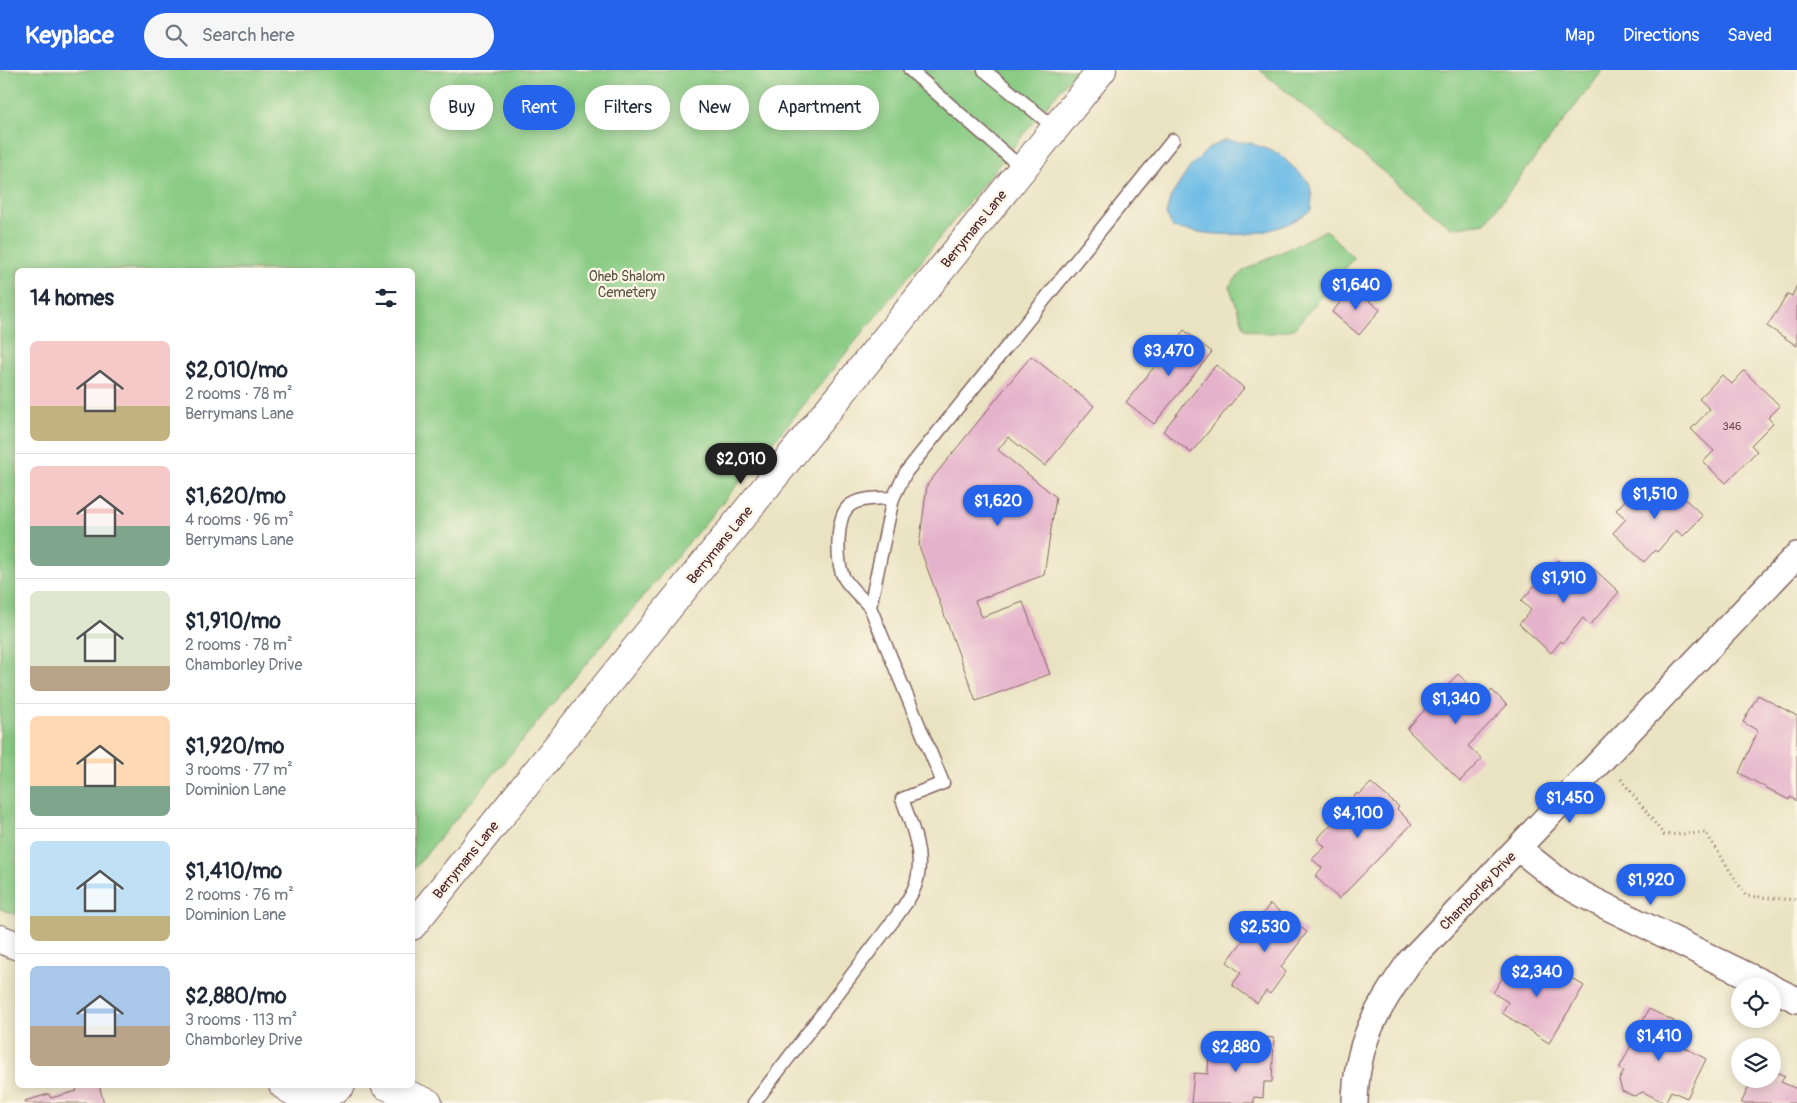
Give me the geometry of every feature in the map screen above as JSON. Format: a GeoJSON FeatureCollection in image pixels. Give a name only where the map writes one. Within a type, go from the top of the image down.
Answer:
{"type":"FeatureCollection","features":[{"type":"Feature","properties":{"kind":"street","name":"Berrymans Lane"},"geometry":{"type":"LineString","coordinates":[[415,922],[1102,70]]}},
{"type":"Feature","properties":{"kind":"street","name":"Chamborley Drive"},"geometry":{"type":"LineString","coordinates":[[1355,1103],[1358,1062],[1369,1026],[1385,997],[1410,961],[1519,849],[1797,555]]}},
{"type":"Feature","properties":{"kind":"street"},"geometry":{"type":"LineString","coordinates":[[1519,849],[1562,883],[1753,978]]}},
{"type":"Feature","properties":{"kind":"street"},"geometry":{"type":"LineString","coordinates":[[0,939],[15,945]]}},
{"type":"Feature","properties":{"kind":"street"},"geometry":{"type":"LineString","coordinates":[[1781,992],[1797,1000]]}},
{"type":"Feature","properties":{"kind":"street"},"geometry":{"type":"LineString","coordinates":[[288,1094],[319,1097],[337,1088]]}},
{"type":"Feature","properties":{"kind":"street"},"geometry":{"type":"LineString","coordinates":[[392,1088],[428,1103]]}},
{"type":"Feature","properties":{"kind":"lane"},"geometry":{"type":"LineString","coordinates":[[910,70],[1022,169]]}},
{"type":"Feature","properties":{"kind":"lane"},"geometry":{"type":"LineString","coordinates":[[984,70],[1055,128]]}},
{"type":"Feature","properties":{"kind":"lane"},"geometry":{"type":"LineString","coordinates":[[870,607],[893,498],[906,472],[1173,140]]}},
{"type":"Feature","properties":{"kind":"lane"},"geometry":{"type":"LineString","coordinates":[[754,1103],[896,918],[911,894],[918,879],[918,857],[913,828],[902,799],[943,783],[870,607],[844,578],[839,561],[839,522],[848,506],[860,500],[893,498]]}},
{"type":"Feature","properties":{"kind":"path"},"geometry":{"type":"LineString","coordinates":[[1620,778],[1664,835],[1706,833],[1746,896],[1797,900]]}},
{"type":"Feature","properties":{"kind":"green space","name":"Oheb Shalom Cemetery"},"geometry":{"type":"Polygon","coordinates":[[[0,70],[1076,70],[785,428],[415,868],[415,268],[15,268],[15,914],[0,909],[0,70]]]}},
{"type":"Feature","properties":{"kind":"green space"},"geometry":{"type":"Polygon","coordinates":[[[1260,70],[1603,70],[1485,223],[1451,228],[1260,70]]]}},
{"type":"Feature","properties":{"kind":"green space"},"geometry":{"type":"Polygon","coordinates":[[[1326,230],[1354,258],[1294,329],[1267,334],[1245,329],[1229,286],[1243,271],[1326,230]]]}},
{"type":"Feature","properties":{"kind":"water"},"geometry":{"type":"Polygon","coordinates":[[[1225,140],[1251,143],[1279,154],[1309,182],[1312,196],[1311,210],[1296,220],[1262,232],[1227,234],[1173,228],[1166,215],[1170,198],[1190,167],[1209,148],[1225,140]]]}},
{"type":"Feature","properties":{"kind":"building"},"geometry":{"type":"Polygon","coordinates":[[[1797,285],[1797,346],[1767,326],[1788,294],[1792,296],[1797,285]]]}},
{"type":"Feature","properties":{"kind":"building"},"geometry":{"type":"Polygon","coordinates":[[[1353,287],[1380,310],[1359,335],[1332,312],[1353,287]]]}},
{"type":"Feature","properties":{"kind":"building"},"geometry":{"type":"Polygon","coordinates":[[[1184,330],[1212,352],[1154,424],[1126,402],[1184,330]]]}},
{"type":"Feature","properties":{"kind":"building"},"geometry":{"type":"Polygon","coordinates":[[[1031,356],[1094,406],[1045,466],[1008,437],[998,450],[1056,497],[1044,575],[975,601],[982,617],[1023,602],[1050,674],[976,701],[919,546],[927,485],[1031,356]]]}},
{"type":"Feature","properties":{"kind":"building"},"geometry":{"type":"Polygon","coordinates":[[[1216,365],[1244,388],[1191,453],[1163,431],[1216,365]]]}},
{"type":"Feature","properties":{"kind":"building"},"geometry":{"type":"Polygon","coordinates":[[[1744,371],[1780,406],[1768,418],[1773,423],[1751,445],[1757,451],[1726,483],[1703,462],[1714,451],[1691,429],[1710,409],[1699,399],[1722,375],[1732,384],[1744,371]]]}},
{"type":"Feature","properties":{"kind":"building"},"geometry":{"type":"Polygon","coordinates":[[[1664,479],[1703,516],[1683,536],[1676,530],[1657,552],[1655,550],[1644,562],[1613,533],[1626,519],[1616,510],[1634,491],[1644,500],[1664,479]]]}},
{"type":"Feature","properties":{"kind":"building"},"geometry":{"type":"Polygon","coordinates":[[[1558,560],[1582,581],[1593,568],[1619,592],[1590,625],[1583,618],[1563,643],[1561,641],[1551,653],[1519,624],[1531,610],[1521,601],[1558,560]]]}},
{"type":"Feature","properties":{"kind":"building"},"geometry":{"type":"Polygon","coordinates":[[[1458,674],[1484,699],[1492,690],[1507,705],[1468,746],[1482,759],[1460,781],[1407,729],[1458,674]]]}},
{"type":"Feature","properties":{"kind":"building"},"geometry":{"type":"Polygon","coordinates":[[[1758,695],[1797,716],[1797,801],[1790,797],[1789,800],[1739,773],[1758,731],[1743,722],[1758,695]]]}},
{"type":"Feature","properties":{"kind":"building"},"geometry":{"type":"Polygon","coordinates":[[[1371,783],[1399,807],[1397,809],[1412,824],[1339,899],[1315,876],[1322,868],[1312,859],[1325,847],[1317,839],[1340,815],[1337,813],[1357,793],[1359,795],[1371,783]]]}},
{"type":"Feature","properties":{"kind":"building"},"geometry":{"type":"Polygon","coordinates":[[[1270,904],[1307,932],[1281,967],[1286,972],[1270,994],[1266,991],[1257,1003],[1232,985],[1241,973],[1227,962],[1270,904]]]}},
{"type":"Feature","properties":{"kind":"building"},"geometry":{"type":"Polygon","coordinates":[[[1516,956],[1530,964],[1532,962],[1555,979],[1560,971],[1584,986],[1549,1043],[1502,1013],[1508,1002],[1493,993],[1516,956]]]}},
{"type":"Feature","properties":{"kind":"building"},"geometry":{"type":"Polygon","coordinates":[[[1649,1009],[1674,1021],[1665,1041],[1676,1046],[1677,1043],[1706,1059],[1687,1098],[1671,1091],[1665,1103],[1643,1092],[1634,1096],[1622,1091],[1619,1080],[1624,1071],[1619,1069],[1649,1009]]]}},
{"type":"Feature","properties":{"kind":"building"},"geometry":{"type":"Polygon","coordinates":[[[1241,1035],[1274,1038],[1272,1082],[1264,1082],[1263,1098],[1254,1097],[1254,1103],[1191,1103],[1194,1073],[1208,1074],[1209,1048],[1240,1051],[1241,1035]]]}},
{"type":"Feature","properties":{"kind":"building"},"geometry":{"type":"Polygon","coordinates":[[[1781,1074],[1785,1076],[1781,1082],[1781,1074]]]}},
{"type":"Feature","properties":{"kind":"building"},"geometry":{"type":"Polygon","coordinates":[[[1781,1082],[1797,1089],[1797,1103],[1741,1103],[1748,1088],[1781,1088],[1781,1082]]]}},
{"type":"Feature","properties":{"kind":"building"},"geometry":{"type":"Polygon","coordinates":[[[76,1088],[100,1088],[104,1103],[26,1103],[25,1101],[49,1094],[51,1098],[77,1091],[76,1088]]]}}]}
